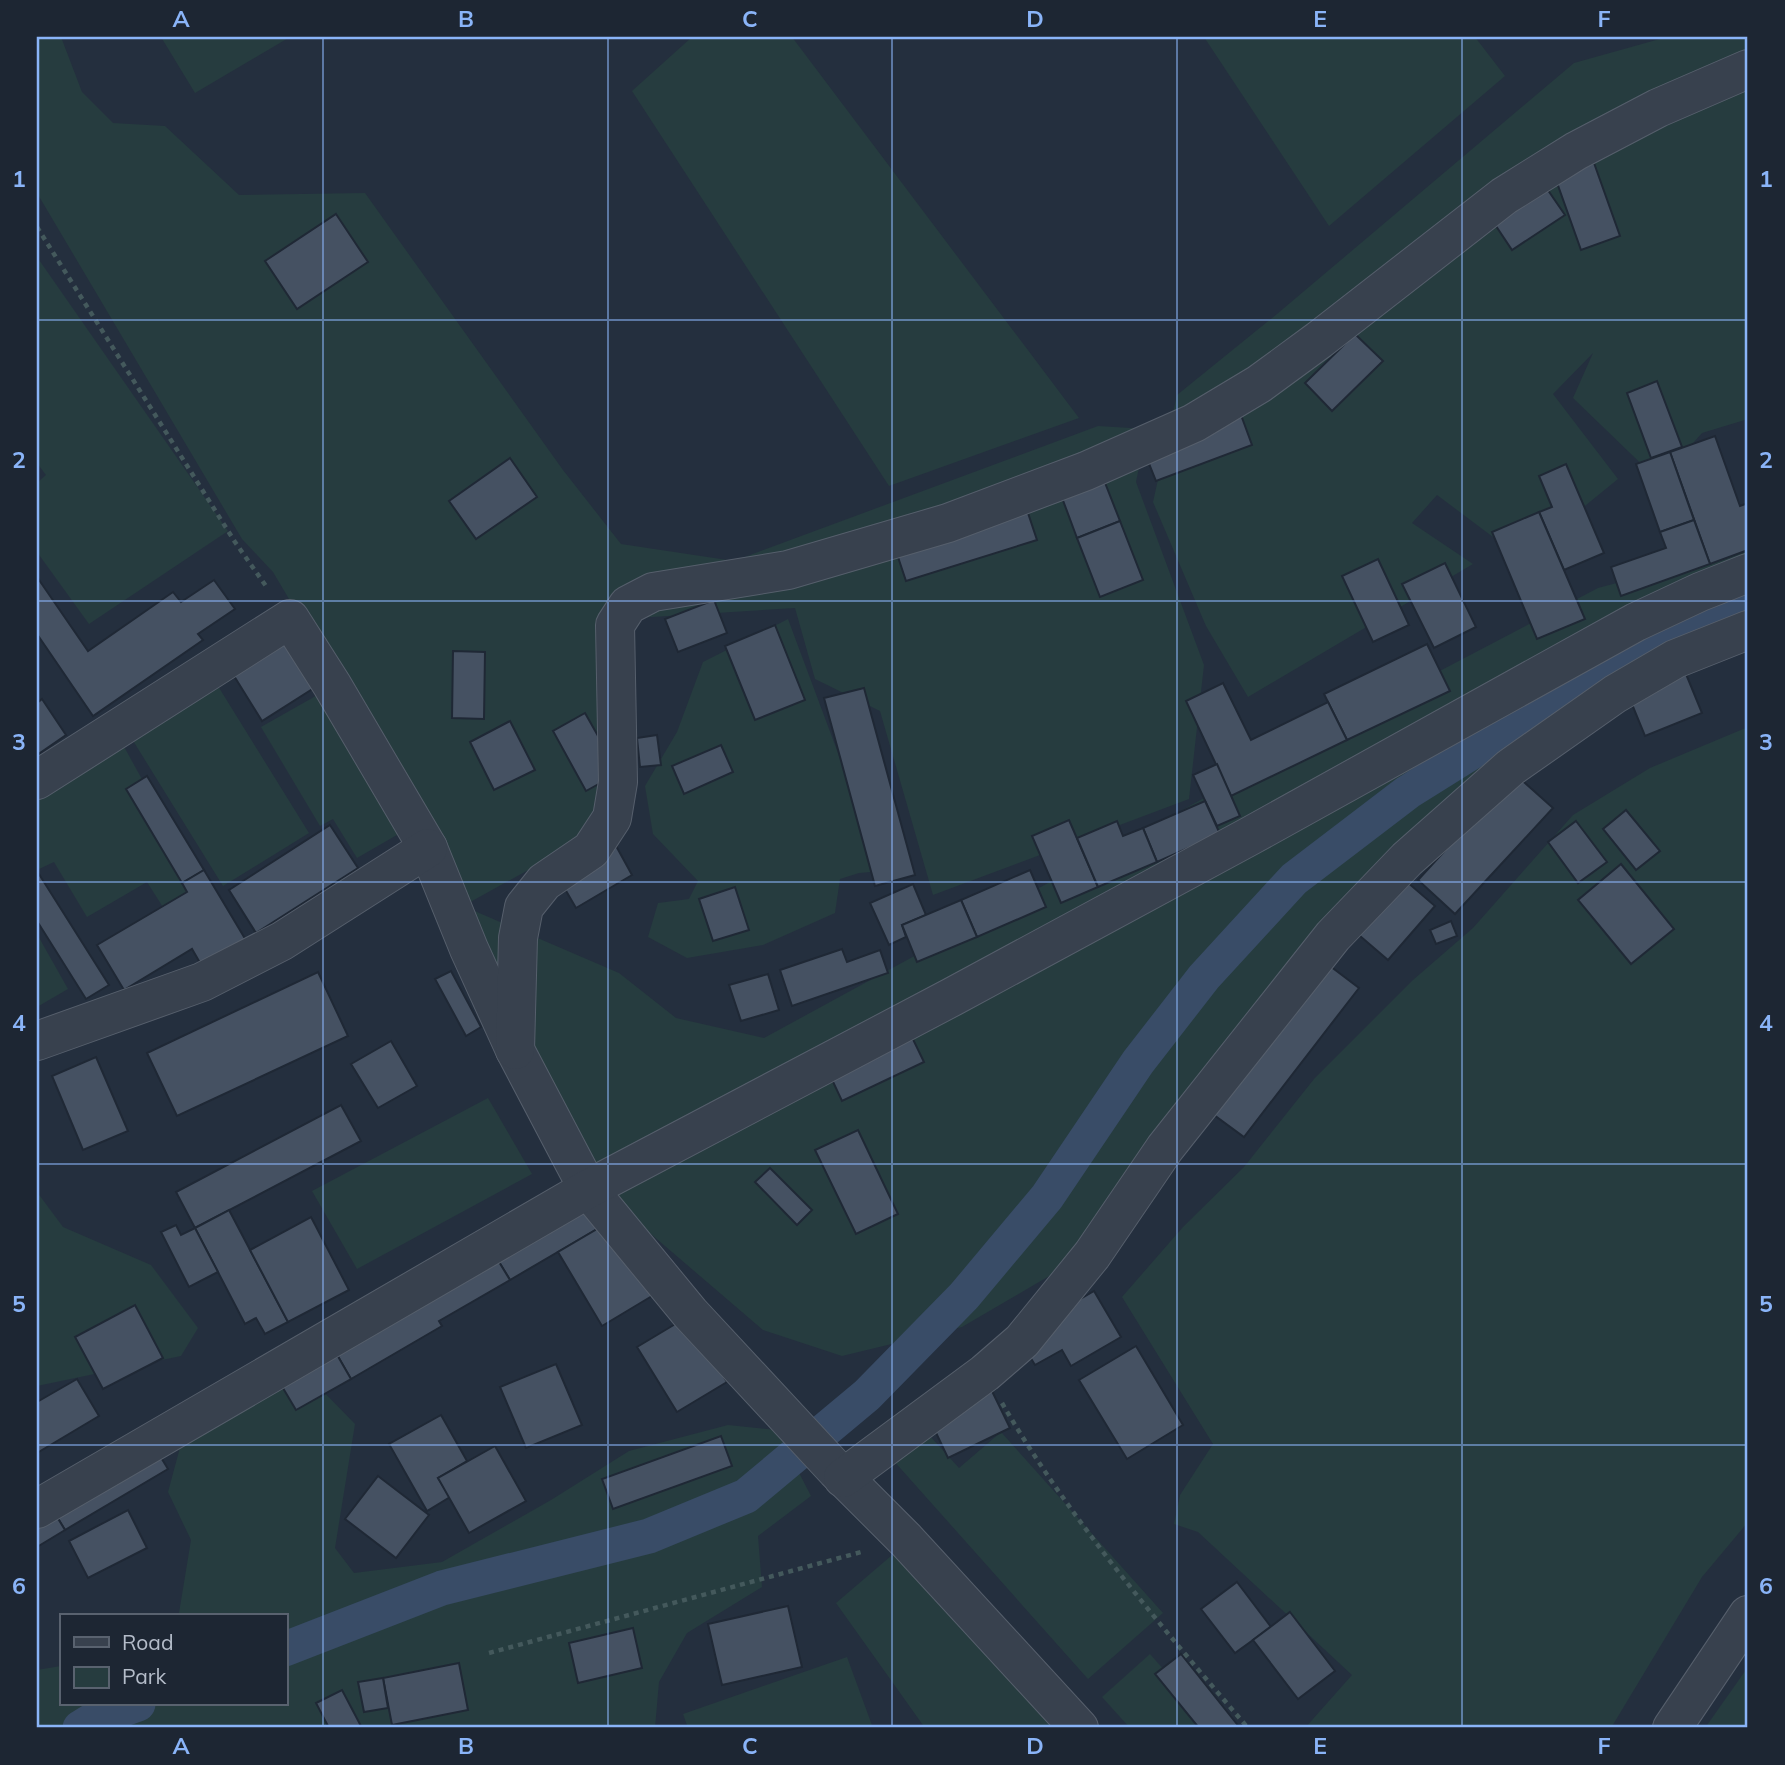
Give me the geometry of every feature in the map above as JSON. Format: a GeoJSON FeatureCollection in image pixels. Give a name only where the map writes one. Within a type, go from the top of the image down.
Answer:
{"type":"FeatureCollection","features":[{"type":"Feature","properties":{"kind":"street"},"geometry":{"type":"LineString","coordinates":[[515,1051],[519,938],[524,907],[544,882],[591,850],[612,818],[618,782],[615,625],[628,605],[653,592],[788,570],[948,523],[1086,471],[1194,423],[1259,384],[1309,348],[1514,189],[1576,151],[1658,108],[1748,69]]}},
{"type":"Feature","properties":{"kind":"street"},"geometry":{"type":"LineString","coordinates":[[37,1509],[588,1189],[1131,900],[1636,622],[1748,573]]}},
{"type":"Feature","properties":{"kind":"street"},"geometry":{"type":"LineString","coordinates":[[37,780],[290,620],[332,685],[428,848],[515,1051],[588,1189],[690,1313],[840,1474],[906,1539],[1079,1728]]}},
{"type":"Feature","properties":{"kind":"street"},"geometry":{"type":"LineString","coordinates":[[840,1474],[985,1373],[1022,1340],[1092,1255],[1165,1148],[1333,936],[1407,859],[1511,767],[1615,695],[1675,659],[1748,630]]}},
{"type":"Feature","properties":{"kind":"street"},"geometry":{"type":"LineString","coordinates":[[37,1041],[202,982],[282,941],[428,848]]}},
{"type":"Feature","properties":{"kind":"street"},"geometry":{"type":"LineString","coordinates":[[1672,1728],[1748,1615]]}},
{"type":"Feature","properties":{"kind":"path"},"geometry":{"type":"LineString","coordinates":[[37,227],[235,541],[290,620]]}},
{"type":"Feature","properties":{"kind":"path"},"geometry":{"type":"LineString","coordinates":[[985,1373],[1027,1446],[1147,1611],[1248,1728]]}},
{"type":"Feature","properties":{"kind":"path"},"geometry":{"type":"LineString","coordinates":[[489,1653],[906,1539]]}},
{"type":"Feature","properties":{"kind":"green space"},"geometry":{"type":"Polygon","coordinates":[[[37,37],[61,37],[82,92],[113,123],[165,126],[239,195],[365,193],[563,470],[621,544],[734,561],[1098,426],[1147,429],[1136,482],[1204,665],[1189,799],[933,895],[880,711],[815,679],[795,608],[620,619],[615,822],[463,906],[438,850],[273,572],[242,539],[37,193],[37,37]]]}},
{"type":"Feature","properties":{"kind":"green space"},"geometry":{"type":"Polygon","coordinates":[[[161,37],[290,37],[195,93],[161,37]]]}},
{"type":"Feature","properties":{"kind":"green space"},"geometry":{"type":"Polygon","coordinates":[[[692,37],[792,37],[1079,418],[889,486],[632,91],[692,37]]]}},
{"type":"Feature","properties":{"kind":"green space"},"geometry":{"type":"Polygon","coordinates":[[[1204,37],[1475,37],[1505,76],[1329,226],[1204,37]]]}},
{"type":"Feature","properties":{"kind":"green space"},"geometry":{"type":"Polygon","coordinates":[[[1667,37],[1748,37],[1748,419],[1702,433],[1659,481],[1573,398],[1593,353],[1553,394],[1618,479],[1521,558],[1437,495],[1412,523],[1473,564],[1248,697],[1206,626],[1153,502],[1177,395],[1574,63],[1667,37]]]}},
{"type":"Feature","properties":{"kind":"green space"},"geometry":{"type":"Polygon","coordinates":[[[37,257],[228,531],[89,624],[37,552],[37,483],[46,475],[37,463],[37,257]]]}},
{"type":"Feature","properties":{"kind":"green space"},"geometry":{"type":"Polygon","coordinates":[[[1748,548],[1748,622],[1504,758],[1085,1255],[962,1327],[842,1356],[763,1330],[651,1234],[588,1185],[463,906],[619,973],[676,1018],[764,1038],[1373,706],[1598,588],[1748,548]]]}},
{"type":"Feature","properties":{"kind":"green space"},"geometry":{"type":"Polygon","coordinates":[[[788,619],[882,871],[859,873],[840,879],[835,913],[763,945],[687,958],[648,937],[658,903],[689,899],[698,881],[653,834],[645,786],[677,732],[703,662],[788,619]]]}},
{"type":"Feature","properties":{"kind":"green space"},"geometry":{"type":"Polygon","coordinates":[[[213,678],[309,833],[223,886],[127,731],[213,678]]]}},
{"type":"Feature","properties":{"kind":"green space"},"geometry":{"type":"Polygon","coordinates":[[[328,689],[409,828],[357,858],[333,819],[320,826],[261,727],[328,689]]]}},
{"type":"Feature","properties":{"kind":"green space"},"geometry":{"type":"Polygon","coordinates":[[[112,725],[206,895],[168,915],[147,882],[87,917],[54,862],[37,870],[37,771],[112,725]]]}},
{"type":"Feature","properties":{"kind":"green space"},"geometry":{"type":"Polygon","coordinates":[[[1748,727],[1748,1522],[1702,1577],[1611,1728],[1305,1728],[1352,1675],[1198,1532],[1174,1524],[1180,1495],[1213,1444],[1122,1297],[1183,1227],[1244,1167],[1314,1079],[1413,980],[1473,928],[1573,815],[1650,768],[1748,727]]]}},
{"type":"Feature","properties":{"kind":"green space"},"geometry":{"type":"Polygon","coordinates":[[[37,934],[68,989],[37,1007],[37,934]]]}},
{"type":"Feature","properties":{"kind":"green space"},"geometry":{"type":"Polygon","coordinates":[[[488,1098],[532,1174],[357,1269],[312,1191],[488,1098]]]}},
{"type":"Feature","properties":{"kind":"green space"},"geometry":{"type":"Polygon","coordinates":[[[37,1192],[63,1227],[151,1265],[198,1328],[181,1356],[37,1386],[37,1192]]]}},
{"type":"Feature","properties":{"kind":"green space"},"geometry":{"type":"Polygon","coordinates":[[[312,1380],[355,1424],[335,1548],[354,1573],[442,1562],[551,1500],[629,1451],[728,1425],[777,1430],[811,1496],[758,1536],[762,1587],[687,1633],[659,1682],[655,1728],[37,1728],[37,1670],[60,1666],[60,1706],[287,1706],[287,1614],[178,1614],[191,1540],[168,1492],[185,1429],[231,1392],[312,1380]]]}},
{"type":"Feature","properties":{"kind":"green space"},"geometry":{"type":"Polygon","coordinates":[[[910,1414],[959,1468],[1001,1432],[1163,1613],[1088,1679],[877,1442],[910,1414]]]}},
{"type":"Feature","properties":{"kind":"green space"},"geometry":{"type":"Polygon","coordinates":[[[905,1544],[1072,1728],[925,1728],[836,1603],[905,1544]]]}},
{"type":"Feature","properties":{"kind":"green space"},"geometry":{"type":"Polygon","coordinates":[[[1150,1654],[1215,1728],[1130,1728],[1102,1697],[1150,1654]]]}},
{"type":"Feature","properties":{"kind":"green space"},"geometry":{"type":"Polygon","coordinates":[[[847,1657],[873,1728],[688,1728],[683,1714],[847,1657]]]}},
{"type":"Feature","properties":{"kind":"green space"},"geometry":{"type":"Polygon","coordinates":[[[1748,1667],[1748,1728],[1705,1728],[1748,1667]]]}},
{"type":"Feature","properties":{"kind":"building"},"geometry":{"type":"Polygon","coordinates":[[[1594,163],[1620,236],[1581,250],[1555,177],[1594,163]]]}},
{"type":"Feature","properties":{"kind":"building"},"geometry":{"type":"Polygon","coordinates":[[[1543,183],[1565,215],[1512,250],[1490,217],[1543,183]]]}},
{"type":"Feature","properties":{"kind":"building"},"geometry":{"type":"Polygon","coordinates":[[[336,214],[368,262],[297,309],[265,261],[336,214]]]}},
{"type":"Feature","properties":{"kind":"building"},"geometry":{"type":"Polygon","coordinates":[[[1355,334],[1383,361],[1332,411],[1305,383],[1355,334]]]}},
{"type":"Feature","properties":{"kind":"building"},"geometry":{"type":"Polygon","coordinates":[[[1657,381],[1682,447],[1651,458],[1627,393],[1657,381]]]}},
{"type":"Feature","properties":{"kind":"building"},"geometry":{"type":"Polygon","coordinates":[[[1241,415],[1252,445],[1156,481],[1144,451],[1241,415]]]}},
{"type":"Feature","properties":{"kind":"building"},"geometry":{"type":"Polygon","coordinates":[[[1715,436],[1740,506],[1748,503],[1748,550],[1710,564],[1670,452],[1715,436]]]}},
{"type":"Feature","properties":{"kind":"building"},"geometry":{"type":"Polygon","coordinates":[[[1670,452],[1694,520],[1660,532],[1636,464],[1670,452]]]}},
{"type":"Feature","properties":{"kind":"building"},"geometry":{"type":"Polygon","coordinates":[[[510,458],[537,497],[476,539],[449,501],[510,458]]]}},
{"type":"Feature","properties":{"kind":"building"},"geometry":{"type":"Polygon","coordinates":[[[1566,464],[1604,553],[1564,570],[1539,512],[1552,507],[1539,476],[1566,464]]]}},
{"type":"Feature","properties":{"kind":"building"},"geometry":{"type":"Polygon","coordinates":[[[1100,470],[1120,521],[1077,538],[1058,487],[1100,470]]]}},
{"type":"Feature","properties":{"kind":"building"},"geometry":{"type":"Polygon","coordinates":[[[1025,504],[1037,540],[906,581],[894,545],[1025,504]]]}},
{"type":"Feature","properties":{"kind":"building"},"geometry":{"type":"Polygon","coordinates":[[[1539,512],[1585,619],[1537,639],[1492,532],[1539,512]]]}},
{"type":"Feature","properties":{"kind":"building"},"geometry":{"type":"Polygon","coordinates":[[[1694,520],[1710,564],[1621,596],[1611,567],[1666,548],[1660,532],[1694,520]]]}},
{"type":"Feature","properties":{"kind":"building"},"geometry":{"type":"Polygon","coordinates":[[[1120,521],[1143,580],[1100,597],[1077,538],[1120,521]]]}},
{"type":"Feature","properties":{"kind":"building"},"geometry":{"type":"Polygon","coordinates":[[[1378,559],[1409,625],[1373,642],[1342,576],[1378,559]]]}},
{"type":"Feature","properties":{"kind":"building"},"geometry":{"type":"Polygon","coordinates":[[[1445,563],[1476,627],[1434,648],[1402,584],[1445,563]]]}},
{"type":"Feature","properties":{"kind":"building"},"geometry":{"type":"Polygon","coordinates":[[[37,577],[88,651],[173,592],[181,602],[214,580],[235,609],[198,634],[203,640],[93,716],[37,634],[37,577]]]}},
{"type":"Feature","properties":{"kind":"building"},"geometry":{"type":"Polygon","coordinates":[[[714,600],[727,633],[678,652],[665,619],[714,600]]]}},
{"type":"Feature","properties":{"kind":"building"},"geometry":{"type":"Polygon","coordinates":[[[290,624],[325,681],[262,721],[226,663],[290,624]]]}},
{"type":"Feature","properties":{"kind":"building"},"geometry":{"type":"Polygon","coordinates":[[[775,625],[805,700],[755,720],[725,646],[775,625]]]}},
{"type":"Feature","properties":{"kind":"building"},"geometry":{"type":"Polygon","coordinates":[[[1427,644],[1450,691],[1347,740],[1324,694],[1427,644]]]}},
{"type":"Feature","properties":{"kind":"building"},"geometry":{"type":"Polygon","coordinates":[[[453,651],[485,652],[484,719],[452,718],[453,651]]]}},
{"type":"Feature","properties":{"kind":"building"},"geometry":{"type":"Polygon","coordinates":[[[1686,674],[1702,713],[1645,736],[1629,697],[1686,674]]]}},
{"type":"Feature","properties":{"kind":"building"},"geometry":{"type":"Polygon","coordinates":[[[1223,683],[1251,740],[1328,702],[1347,740],[1231,796],[1186,701],[1223,683]]]}},
{"type":"Feature","properties":{"kind":"building"},"geometry":{"type":"Polygon","coordinates":[[[864,688],[915,875],[875,886],[824,698],[864,688]]]}},
{"type":"Feature","properties":{"kind":"building"},"geometry":{"type":"Polygon","coordinates":[[[42,699],[66,735],[37,755],[37,703],[42,699]]]}},
{"type":"Feature","properties":{"kind":"building"},"geometry":{"type":"Polygon","coordinates":[[[585,713],[606,750],[604,781],[586,791],[553,731],[585,713]]]}},
{"type":"Feature","properties":{"kind":"building"},"geometry":{"type":"Polygon","coordinates":[[[510,721],[535,770],[494,790],[470,742],[510,721]]]}},
{"type":"Feature","properties":{"kind":"building"},"geometry":{"type":"Polygon","coordinates":[[[657,735],[661,765],[640,767],[637,738],[657,735]]]}},
{"type":"Feature","properties":{"kind":"building"},"geometry":{"type":"Polygon","coordinates":[[[721,745],[733,772],[684,794],[672,766],[721,745]]]}},
{"type":"Feature","properties":{"kind":"building"},"geometry":{"type":"Polygon","coordinates":[[[1217,764],[1240,816],[1217,826],[1193,775],[1217,764]]]}},
{"type":"Feature","properties":{"kind":"building"},"geometry":{"type":"Polygon","coordinates":[[[1515,774],[1553,808],[1455,914],[1418,880],[1515,774]]]}},
{"type":"Feature","properties":{"kind":"building"},"geometry":{"type":"Polygon","coordinates":[[[147,776],[204,870],[182,883],[126,789],[147,776]]]}},
{"type":"Feature","properties":{"kind":"building"},"geometry":{"type":"Polygon","coordinates":[[[1205,801],[1220,834],[1157,862],[1143,828],[1205,801]]]}},
{"type":"Feature","properties":{"kind":"building"},"geometry":{"type":"Polygon","coordinates":[[[1626,810],[1660,851],[1636,870],[1603,829],[1626,810]]]}},
{"type":"Feature","properties":{"kind":"building"},"geometry":{"type":"Polygon","coordinates":[[[1069,820],[1098,887],[1061,903],[1032,836],[1069,820]]]}},
{"type":"Feature","properties":{"kind":"building"},"geometry":{"type":"Polygon","coordinates":[[[1117,821],[1123,836],[1143,828],[1157,862],[1098,887],[1077,838],[1117,821]]]}},
{"type":"Feature","properties":{"kind":"building"},"geometry":{"type":"Polygon","coordinates":[[[1576,821],[1607,862],[1578,883],[1548,842],[1576,821]]]}},
{"type":"Feature","properties":{"kind":"building"},"geometry":{"type":"Polygon","coordinates":[[[330,825],[358,868],[256,933],[229,890],[330,825]]]}},
{"type":"Feature","properties":{"kind":"building"},"geometry":{"type":"Polygon","coordinates":[[[615,844],[632,875],[576,908],[558,877],[615,844]]]}},
{"type":"Feature","properties":{"kind":"building"},"geometry":{"type":"Polygon","coordinates":[[[1621,864],[1674,929],[1631,964],[1578,900],[1621,864]]]}},
{"type":"Feature","properties":{"kind":"building"},"geometry":{"type":"Polygon","coordinates":[[[204,870],[247,942],[203,968],[192,949],[124,990],[97,945],[187,892],[182,883],[204,870]]]}},
{"type":"Feature","properties":{"kind":"building"},"geometry":{"type":"Polygon","coordinates":[[[1030,870],[1046,907],[977,937],[961,900],[1030,870]]]}},
{"type":"Feature","properties":{"kind":"building"},"geometry":{"type":"Polygon","coordinates":[[[37,871],[109,985],[86,999],[37,921],[37,871]]]}},
{"type":"Feature","properties":{"kind":"building"},"geometry":{"type":"Polygon","coordinates":[[[1399,875],[1435,906],[1388,960],[1353,930],[1399,875]]]}},
{"type":"Feature","properties":{"kind":"building"},"geometry":{"type":"Polygon","coordinates":[[[913,884],[926,915],[902,925],[906,937],[889,945],[870,903],[913,884]]]}},
{"type":"Feature","properties":{"kind":"building"},"geometry":{"type":"Polygon","coordinates":[[[735,887],[749,930],[713,941],[699,899],[735,887]]]}},
{"type":"Feature","properties":{"kind":"building"},"geometry":{"type":"Polygon","coordinates":[[[961,900],[977,937],[917,962],[902,925],[961,900]]]}},
{"type":"Feature","properties":{"kind":"building"},"geometry":{"type":"Polygon","coordinates":[[[1451,921],[1457,936],[1436,944],[1430,930],[1451,921]]]}},
{"type":"Feature","properties":{"kind":"building"},"geometry":{"type":"Polygon","coordinates":[[[842,949],[847,962],[880,950],[888,973],[792,1006],[780,970],[842,949]]]}},
{"type":"Feature","properties":{"kind":"building"},"geometry":{"type":"Polygon","coordinates":[[[1326,963],[1359,988],[1244,1137],[1210,1112],[1326,963]]]}},
{"type":"Feature","properties":{"kind":"building"},"geometry":{"type":"Polygon","coordinates":[[[451,971],[481,1027],[466,1036],[435,979],[451,971]]]}},
{"type":"Feature","properties":{"kind":"building"},"geometry":{"type":"Polygon","coordinates":[[[318,972],[348,1036],[177,1116],[147,1053],[318,972]]]}},
{"type":"Feature","properties":{"kind":"building"},"geometry":{"type":"Polygon","coordinates":[[[768,974],[779,1010],[741,1021],[729,985],[768,974]]]}},
{"type":"Feature","properties":{"kind":"building"},"geometry":{"type":"Polygon","coordinates":[[[909,1031],[924,1062],[842,1101],[827,1069],[909,1031]]]}},
{"type":"Feature","properties":{"kind":"building"},"geometry":{"type":"Polygon","coordinates":[[[391,1041],[417,1086],[378,1108],[351,1064],[391,1041]]]}},
{"type":"Feature","properties":{"kind":"building"},"geometry":{"type":"Polygon","coordinates":[[[96,1057],[128,1131],[83,1150],[52,1076],[96,1057]]]}},
{"type":"Feature","properties":{"kind":"building"},"geometry":{"type":"Polygon","coordinates":[[[341,1105],[361,1141],[195,1228],[176,1192],[341,1105]]]}},
{"type":"Feature","properties":{"kind":"building"},"geometry":{"type":"Polygon","coordinates":[[[858,1130],[898,1214],[856,1234],[815,1150],[858,1130]]]}},
{"type":"Feature","properties":{"kind":"building"},"geometry":{"type":"Polygon","coordinates":[[[770,1168],[812,1210],[797,1225],[755,1182],[770,1168]]]}},
{"type":"Feature","properties":{"kind":"building"},"geometry":{"type":"Polygon","coordinates":[[[592,1194],[609,1222],[510,1280],[493,1252],[592,1194]]]}},
{"type":"Feature","properties":{"kind":"building"},"geometry":{"type":"Polygon","coordinates":[[[229,1210],[288,1322],[265,1334],[256,1318],[245,1324],[195,1228],[229,1210]]]}},
{"type":"Feature","properties":{"kind":"building"},"geometry":{"type":"Polygon","coordinates":[[[311,1217],[349,1290],[288,1322],[250,1250],[311,1217]]]}},
{"type":"Feature","properties":{"kind":"building"},"geometry":{"type":"Polygon","coordinates":[[[609,1222],[652,1296],[602,1326],[558,1252],[609,1222]]]}},
{"type":"Feature","properties":{"kind":"building"},"geometry":{"type":"Polygon","coordinates":[[[176,1225],[181,1235],[195,1228],[218,1272],[189,1287],[161,1232],[176,1225]]]}},
{"type":"Feature","properties":{"kind":"building"},"geometry":{"type":"Polygon","coordinates":[[[493,1252],[510,1280],[439,1321],[442,1326],[351,1379],[332,1346],[493,1252]]]}},
{"type":"Feature","properties":{"kind":"building"},"geometry":{"type":"Polygon","coordinates":[[[1094,1291],[1121,1337],[1071,1366],[1062,1350],[1035,1365],[1024,1347],[1043,1321],[1094,1291]]]}},
{"type":"Feature","properties":{"kind":"building"},"geometry":{"type":"Polygon","coordinates":[[[135,1305],[163,1358],[103,1389],[75,1337],[135,1305]]]}},
{"type":"Feature","properties":{"kind":"building"},"geometry":{"type":"Polygon","coordinates":[[[687,1317],[727,1382],[677,1412],[637,1347],[687,1317]]]}},
{"type":"Feature","properties":{"kind":"building"},"geometry":{"type":"Polygon","coordinates":[[[332,1346],[351,1379],[296,1410],[277,1378],[332,1346]]]}},
{"type":"Feature","properties":{"kind":"building"},"geometry":{"type":"Polygon","coordinates":[[[1136,1346],[1183,1425],[1127,1459],[1079,1380],[1136,1346]]]}},
{"type":"Feature","properties":{"kind":"building"},"geometry":{"type":"Polygon","coordinates":[[[556,1364],[582,1425],[526,1448],[500,1387],[556,1364]]]}},
{"type":"Feature","properties":{"kind":"building"},"geometry":{"type":"Polygon","coordinates":[[[77,1379],[99,1416],[37,1453],[37,1402],[77,1379]]]}},
{"type":"Feature","properties":{"kind":"building"},"geometry":{"type":"Polygon","coordinates":[[[991,1389],[1010,1428],[948,1458],[929,1418],[991,1389]]]}},
{"type":"Feature","properties":{"kind":"building"},"geometry":{"type":"Polygon","coordinates":[[[441,1415],[467,1461],[438,1478],[450,1497],[427,1511],[389,1444],[441,1415]]]}},
{"type":"Feature","properties":{"kind":"building"},"geometry":{"type":"Polygon","coordinates":[[[721,1436],[732,1466],[613,1509],[602,1479],[721,1436]]]}},
{"type":"Feature","properties":{"kind":"building"},"geometry":{"type":"Polygon","coordinates":[[[154,1446],[168,1469],[65,1530],[51,1507],[154,1446]]]}},
{"type":"Feature","properties":{"kind":"building"},"geometry":{"type":"Polygon","coordinates":[[[495,1446],[526,1501],[469,1533],[438,1478],[495,1446]]]}},
{"type":"Feature","properties":{"kind":"building"},"geometry":{"type":"Polygon","coordinates":[[[378,1476],[429,1515],[396,1558],[345,1519],[378,1476]]]}},
{"type":"Feature","properties":{"kind":"building"},"geometry":{"type":"Polygon","coordinates":[[[51,1507],[65,1530],[37,1547],[37,1516],[51,1507]]]}},
{"type":"Feature","properties":{"kind":"building"},"geometry":{"type":"Polygon","coordinates":[[[128,1510],[147,1548],[88,1578],[69,1541],[128,1510]]]}},
{"type":"Feature","properties":{"kind":"building"},"geometry":{"type":"Polygon","coordinates":[[[1237,1582],[1271,1627],[1235,1653],[1201,1609],[1237,1582]]]}},
{"type":"Feature","properties":{"kind":"building"},"geometry":{"type":"Polygon","coordinates":[[[788,1606],[802,1667],[722,1685],[708,1624],[788,1606]]]}},
{"type":"Feature","properties":{"kind":"building"},"geometry":{"type":"Polygon","coordinates":[[[1290,1612],[1335,1671],[1298,1699],[1253,1640],[1290,1612]]]}},
{"type":"Feature","properties":{"kind":"building"},"geometry":{"type":"Polygon","coordinates":[[[633,1628],[642,1668],[578,1683],[569,1643],[633,1628]]]}},
{"type":"Feature","properties":{"kind":"building"},"geometry":{"type":"Polygon","coordinates":[[[1181,1654],[1240,1728],[1199,1728],[1155,1674],[1181,1654]]]}},
{"type":"Feature","properties":{"kind":"building"},"geometry":{"type":"Polygon","coordinates":[[[459,1663],[468,1710],[392,1725],[383,1678],[459,1663]]]}},
{"type":"Feature","properties":{"kind":"building"},"geometry":{"type":"Polygon","coordinates":[[[383,1678],[388,1708],[364,1712],[358,1682],[383,1678]]]}},
{"type":"Feature","properties":{"kind":"building"},"geometry":{"type":"Polygon","coordinates":[[[342,1690],[362,1728],[329,1728],[316,1703],[342,1690]]]}},
{"type":"Feature","properties":{"kind":"waterway"},"geometry":{"type":"LineString","coordinates":[[287,1648],[442,1588],[649,1536],[746,1496],[867,1395],[964,1296],[1047,1197],[1138,1062],[1204,977],[1294,879],[1408,792],[1598,673],[1748,607]]}},
{"type":"Feature","properties":{"kind":"waterway"},"geometry":{"type":"LineString","coordinates":[[80,1728],[93,1720],[132,1706]]}}]}
